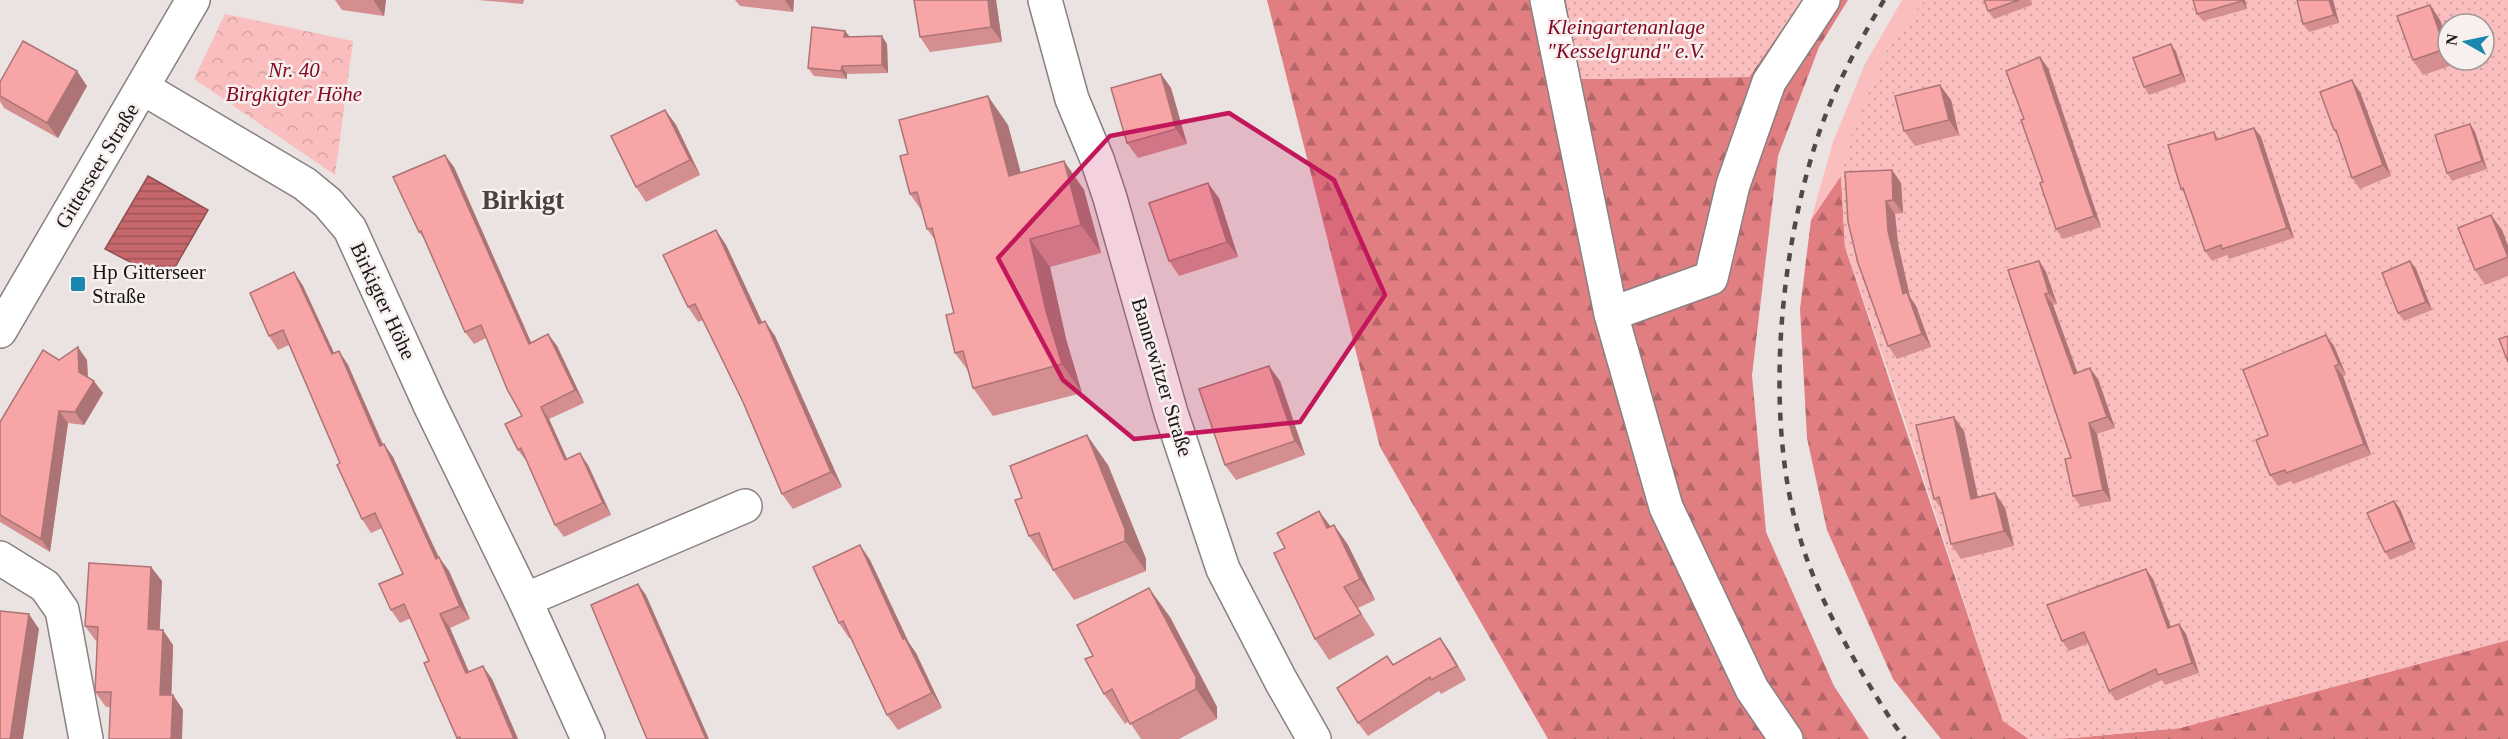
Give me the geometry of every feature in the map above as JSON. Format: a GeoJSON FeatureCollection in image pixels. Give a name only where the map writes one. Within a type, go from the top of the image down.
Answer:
{"type":"FeatureCollection","features":[{"type":"Feature","properties":{"kind":"street","name":"Gitterseer Straße"},"geometry":{"type":"LineString","coordinates":[[0,331],[193,0]]}},
{"type":"Feature","properties":{"kind":"street","name":"Bannewitzer Straße"},"geometry":{"type":"LineString","coordinates":[[1045,0],[1072,99],[1107,189],[1129,258],[1140,307],[1171,413],[1223,569],[1314,739]]}},
{"type":"Feature","properties":{"kind":"street"},"geometry":{"type":"LineString","coordinates":[[1547,0],[1611,314],[1666,507],[1752,689],[1786,739]]}},
{"type":"Feature","properties":{"kind":"street"},"geometry":{"type":"LineString","coordinates":[[1611,314],[1712,278],[1733,185],[1769,82],[1824,0]]}},
{"type":"Feature","properties":{"kind":"street","name":"Birkigter Höhe"},"geometry":{"type":"LineString","coordinates":[[143,88],[305,184],[328,203],[350,229],[430,405],[525,600],[588,739]]}},
{"type":"Feature","properties":{"kind":"street"},"geometry":{"type":"LineString","coordinates":[[525,600],[745,506]]}},
{"type":"Feature","properties":{"kind":"street"},"geometry":{"type":"LineString","coordinates":[[0,558],[45,586],[62,610],[86,739]]}},
{"type":"Feature","properties":{"kind":"highlighted area"},"geometry":{"type":"Polygon","coordinates":[[[1229,113],[1334,180],[1385,295],[1300,422],[1134,439],[1063,380],[998,258],[1110,136],[1229,113]]]}},
{"type":"Feature","properties":{"kind":"green space"},"geometry":{"type":"Polygon","coordinates":[[[1267,0],[1566,0],[1579,79],[1749,77],[1802,0],[1848,0],[1819,47],[1778,156],[1752,375],[1766,532],[1834,686],[1869,739],[1548,739],[1380,447],[1267,0]]]}},
{"type":"Feature","properties":{"kind":"green space","name":"Kleingartenanlage \"Kesselgrund\" e.V."},"geometry":{"type":"Polygon","coordinates":[[[1566,0],[1802,0],[1749,77],[1579,79],[1566,0]]]}},
{"type":"Feature","properties":{"kind":"green space"},"geometry":{"type":"Polygon","coordinates":[[[1902,0],[1925,0],[1893,36],[1852,131],[1841,176],[1811,220],[1833,142],[1865,64],[1902,0]]]}},
{"type":"Feature","properties":{"kind":"green space"},"geometry":{"type":"Polygon","coordinates":[[[1925,0],[2508,0],[2508,640],[2180,728],[2073,738],[2029,739],[2003,721],[1898,400],[1845,247],[1841,176],[1852,131],[1893,36],[1925,0]]]}},
{"type":"Feature","properties":{"kind":"green space","name":"Nr. 40 Birgkigter Höhe"},"geometry":{"type":"Polygon","coordinates":[[[225,14],[353,41],[335,175],[194,79],[225,14]]]}},
{"type":"Feature","properties":{"kind":"green space"},"geometry":{"type":"Polygon","coordinates":[[[1841,176],[1845,247],[2003,721],[2029,739],[1941,739],[1893,679],[1827,530],[1807,438],[1800,309],[1811,220],[1841,176]]]}},
{"type":"Feature","properties":{"kind":"green space"},"geometry":{"type":"Polygon","coordinates":[[[2508,640],[2508,739],[2033,739],[2073,738],[2180,728],[2508,640]]]}},
{"type":"Feature","properties":{"kind":"shaded area"},"geometry":{"type":"Polygon","coordinates":[[[148,176],[208,210],[167,281],[105,249],[148,176]]]}},
{"type":"Feature","properties":{"kind":"building"},"geometry":{"type":"Polygon","coordinates":[[[914,0],[988,0],[991,27],[920,37],[914,0]]]}},
{"type":"Feature","properties":{"kind":"building"},"geometry":{"type":"Polygon","coordinates":[[[1984,0],[2019,0],[1988,11],[1984,0]]]}},
{"type":"Feature","properties":{"kind":"building"},"geometry":{"type":"Polygon","coordinates":[[[2193,0],[2241,0],[2242,1],[2197,14],[2193,0]]]}},
{"type":"Feature","properties":{"kind":"building"},"geometry":{"type":"Polygon","coordinates":[[[2297,0],[2329,0],[2334,15],[2303,24],[2297,0]]]}},
{"type":"Feature","properties":{"kind":"building"},"geometry":{"type":"Polygon","coordinates":[[[2430,5],[2436,23],[2436,52],[2413,60],[2397,16],[2430,5]]]}},
{"type":"Feature","properties":{"kind":"building"},"geometry":{"type":"Polygon","coordinates":[[[812,27],[845,31],[844,37],[882,36],[882,65],[842,66],[841,71],[808,68],[812,27]]]}},
{"type":"Feature","properties":{"kind":"building"},"geometry":{"type":"Polygon","coordinates":[[[23,41],[77,71],[47,123],[0,96],[0,82],[23,41]]]}},
{"type":"Feature","properties":{"kind":"building"},"geometry":{"type":"Polygon","coordinates":[[[2171,44],[2181,74],[2144,87],[2133,58],[2171,44]]]}},
{"type":"Feature","properties":{"kind":"building"},"geometry":{"type":"Polygon","coordinates":[[[2040,57],[2094,216],[2056,229],[2040,183],[2043,182],[2021,120],[2024,119],[2006,71],[2040,57]]]}},
{"type":"Feature","properties":{"kind":"building"},"geometry":{"type":"Polygon","coordinates":[[[1161,74],[1176,129],[1127,143],[1111,88],[1161,74]]]}},
{"type":"Feature","properties":{"kind":"building"},"geometry":{"type":"Polygon","coordinates":[[[2352,80],[2383,165],[2352,178],[2320,92],[2352,80]]]}},
{"type":"Feature","properties":{"kind":"building"},"geometry":{"type":"Polygon","coordinates":[[[1940,85],[1949,120],[1904,131],[1895,96],[1940,85]]]}},
{"type":"Feature","properties":{"kind":"building"},"geometry":{"type":"Polygon","coordinates":[[[988,96],[1009,176],[1064,161],[1081,225],[1030,239],[1046,311],[1062,364],[973,388],[963,351],[955,353],[946,315],[954,313],[932,228],[927,229],[917,192],[910,194],[900,156],[908,154],[899,120],[988,96]]]}},
{"type":"Feature","properties":{"kind":"building"},"geometry":{"type":"Polygon","coordinates":[[[665,110],[690,160],[636,187],[611,136],[665,110]]]}},
{"type":"Feature","properties":{"kind":"building"},"geometry":{"type":"Polygon","coordinates":[[[2470,124],[2482,161],[2447,173],[2435,135],[2470,124]]]}},
{"type":"Feature","properties":{"kind":"building"},"geometry":{"type":"Polygon","coordinates":[[[2254,128],[2287,228],[2222,249],[2221,245],[2205,251],[2183,188],[2181,189],[2168,145],[2214,132],[2216,140],[2254,128]]]}},
{"type":"Feature","properties":{"kind":"building"},"geometry":{"type":"Polygon","coordinates":[[[445,155],[529,344],[548,334],[575,390],[541,407],[565,460],[580,453],[603,503],[555,525],[521,448],[518,450],[505,424],[522,416],[507,389],[481,325],[465,332],[421,231],[419,232],[393,177],[445,155]]]}},
{"type":"Feature","properties":{"kind":"building"},"geometry":{"type":"Polygon","coordinates":[[[1892,170],[1893,200],[1886,201],[1888,231],[1903,294],[1907,292],[1922,334],[1888,346],[1858,263],[1848,222],[1845,172],[1892,170]]]}},
{"type":"Feature","properties":{"kind":"building"},"geometry":{"type":"Polygon","coordinates":[[[1208,183],[1227,242],[1169,261],[1149,203],[1208,183]]]}},
{"type":"Feature","properties":{"kind":"building"},"geometry":{"type":"Polygon","coordinates":[[[2491,215],[2508,257],[2475,270],[2458,228],[2491,215]]]}},
{"type":"Feature","properties":{"kind":"building"},"geometry":{"type":"Polygon","coordinates":[[[716,230],[759,324],[765,321],[831,472],[782,494],[743,402],[695,304],[688,307],[663,255],[716,230]]]}},
{"type":"Feature","properties":{"kind":"building"},"geometry":{"type":"Polygon","coordinates":[[[2039,261],[2049,293],[2045,294],[2074,374],[2090,368],[2107,417],[2089,423],[2103,490],[2073,496],[2065,459],[2071,458],[2008,270],[2039,261]]]}},
{"type":"Feature","properties":{"kind":"building"},"geometry":{"type":"Polygon","coordinates":[[[2410,261],[2426,302],[2398,313],[2382,273],[2410,261]]]}},
{"type":"Feature","properties":{"kind":"building"},"geometry":{"type":"Polygon","coordinates":[[[294,272],[332,354],[339,351],[380,446],[384,444],[436,559],[439,557],[460,606],[440,614],[466,673],[483,666],[514,739],[457,738],[424,663],[429,661],[404,604],[391,610],[379,584],[403,574],[375,513],[362,519],[337,465],[340,463],[283,330],[269,336],[250,293],[294,272]]]}},
{"type":"Feature","properties":{"kind":"building"},"geometry":{"type":"Polygon","coordinates":[[[2326,335],[2339,364],[2335,366],[2364,444],[2286,473],[2285,470],[2270,475],[2256,440],[2268,435],[2243,370],[2326,335]]]}},
{"type":"Feature","properties":{"kind":"building"},"geometry":{"type":"Polygon","coordinates":[[[2508,336],[2508,362],[2499,339],[2508,336]]]}},
{"type":"Feature","properties":{"kind":"building"},"geometry":{"type":"Polygon","coordinates":[[[78,347],[79,372],[94,381],[75,412],[59,411],[41,539],[0,515],[0,422],[43,350],[59,360],[78,347]]]}},
{"type":"Feature","properties":{"kind":"building"},"geometry":{"type":"Polygon","coordinates":[[[1269,366],[1295,441],[1225,465],[1199,389],[1269,366]]]}},
{"type":"Feature","properties":{"kind":"building"},"geometry":{"type":"Polygon","coordinates":[[[1954,417],[1971,499],[1995,493],[2004,531],[1951,544],[1939,497],[1934,499],[1916,425],[1954,417]]]}},
{"type":"Feature","properties":{"kind":"building"},"geometry":{"type":"Polygon","coordinates":[[[1087,435],[1125,529],[1125,541],[1053,570],[1039,533],[1029,536],[1015,500],[1022,498],[1010,466],[1087,435]]]}},
{"type":"Feature","properties":{"kind":"building"},"geometry":{"type":"Polygon","coordinates":[[[2394,501],[2411,541],[2385,552],[2367,513],[2394,501]]]}},
{"type":"Feature","properties":{"kind":"building"},"geometry":{"type":"Polygon","coordinates":[[[1319,511],[1327,528],[1334,525],[1360,579],[1344,587],[1361,614],[1315,639],[1274,553],[1285,548],[1277,533],[1319,511]]]}},
{"type":"Feature","properties":{"kind":"building"},"geometry":{"type":"Polygon","coordinates":[[[860,545],[903,639],[905,638],[932,693],[887,715],[843,621],[839,623],[813,567],[860,545]]]}},
{"type":"Feature","properties":{"kind":"building"},"geometry":{"type":"Polygon","coordinates":[[[89,563],[151,567],[148,629],[163,630],[160,695],[173,695],[171,739],[109,739],[111,692],[95,692],[98,627],[85,626],[89,563]]]}},
{"type":"Feature","properties":{"kind":"building"},"geometry":{"type":"Polygon","coordinates":[[[2146,569],[2168,628],[2179,624],[2192,663],[2158,675],[2156,669],[2109,691],[2084,632],[2062,641],[2047,605],[2146,569]]]}},
{"type":"Feature","properties":{"kind":"building"},"geometry":{"type":"Polygon","coordinates":[[[638,584],[706,739],[647,739],[591,605],[638,584]]]}},
{"type":"Feature","properties":{"kind":"building"},"geometry":{"type":"Polygon","coordinates":[[[1149,588],[1196,677],[1196,689],[1130,724],[1112,689],[1104,694],[1085,659],[1093,656],[1077,625],[1149,588]]]}},
{"type":"Feature","properties":{"kind":"building"},"geometry":{"type":"Polygon","coordinates":[[[0,611],[29,614],[10,739],[0,739],[0,611]]]}},
{"type":"Feature","properties":{"kind":"building"},"geometry":{"type":"Polygon","coordinates":[[[1440,638],[1457,666],[1431,680],[1430,677],[1358,723],[1337,688],[1387,656],[1393,665],[1440,638]]]}},
{"type":"Feature","properties":{"kind":"railway"},"geometry":{"type":"LineString","coordinates":[[1884,0],[1838,85],[1817,139],[1804,185],[1785,286],[1780,391],[1782,442],[1789,492],[1806,557],[1820,593],[1846,645],[1879,702],[1905,739]]}},
{"type":"Feature","properties":{"kind":"place","name":"Hp Gitterseer Straße"},"geometry":{"type":"Point","coordinates":[78,284]}},
{"type":"Feature","properties":{"kind":"district","name":"Birkigt"},"geometry":{"type":"Point","coordinates":[523,200]}}]}
